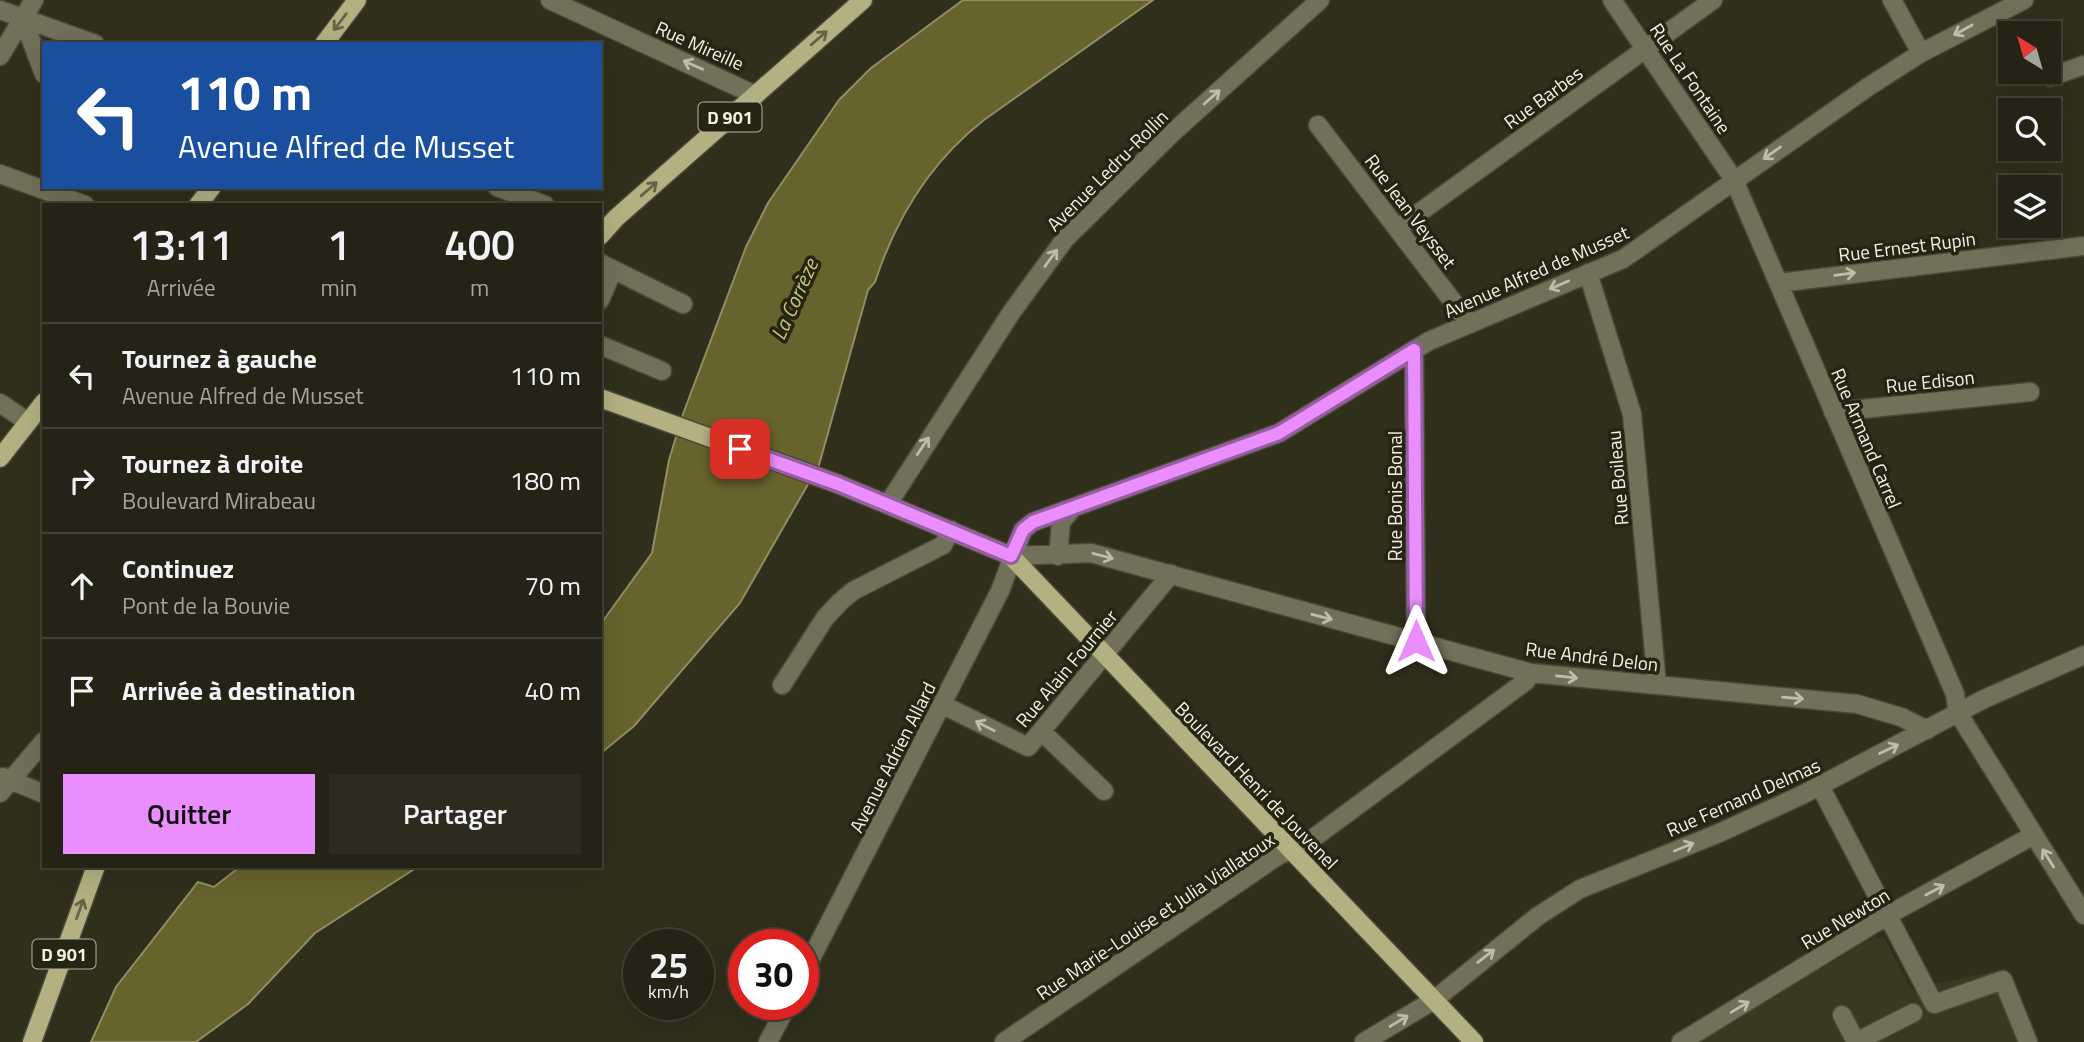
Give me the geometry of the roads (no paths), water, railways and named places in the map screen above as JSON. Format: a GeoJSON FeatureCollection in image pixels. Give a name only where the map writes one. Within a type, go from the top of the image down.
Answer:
{"type":"FeatureCollection","features":[{"type":"Feature","properties":{"kind":"main road"},"geometry":{"type":"LineString","coordinates":[[326,42],[357,0]]}},
{"type":"Feature","properties":{"kind":"main road","name":"D 901"},"geometry":{"type":"LineString","coordinates":[[602,230],[863,0]]}},
{"type":"Feature","properties":{"kind":"main road"},"geometry":{"type":"LineString","coordinates":[[200,203],[210,189]]}},
{"type":"Feature","properties":{"kind":"main road"},"geometry":{"type":"LineString","coordinates":[[602,399],[838,484],[1011,556]]}},
{"type":"Feature","properties":{"kind":"main road"},"geometry":{"type":"LineString","coordinates":[[0,458],[42,404]]}},
{"type":"Feature","properties":{"kind":"main road","name":"Boulevard Henri de Jouvenel"},"geometry":{"type":"LineString","coordinates":[[1011,556],[1474,1042]]}},
{"type":"Feature","properties":{"kind":"main road","name":"D 901"},"geometry":{"type":"LineString","coordinates":[[32,1042],[95,868]]}},
{"type":"Feature","properties":{"kind":"street"},"geometry":{"type":"LineString","coordinates":[[0,56],[34,0]]}},
{"type":"Feature","properties":{"kind":"street","name":"Rue Mireille"},"geometry":{"type":"LineString","coordinates":[[550,0],[755,95]]}},
{"type":"Feature","properties":{"kind":"street","name":"Avenue Ledru-Rollin"},"geometry":{"type":"LineString","coordinates":[[888,504],[1011,313],[1065,239],[1141,163],[1320,0]]}},
{"type":"Feature","properties":{"kind":"street","name":"Rue La Fontaine"},"geometry":{"type":"LineString","coordinates":[[1612,0],[1734,180]]}},
{"type":"Feature","properties":{"kind":"street","name":"Rue Barbes"},"geometry":{"type":"LineString","coordinates":[[1398,228],[1713,0]]}},
{"type":"Feature","properties":{"kind":"street"},"geometry":{"type":"LineString","coordinates":[[1892,0],[1921,53]]}},
{"type":"Feature","properties":{"kind":"street","name":"Avenue Alfred de Musset"},"geometry":{"type":"LineString","coordinates":[[1011,556],[1023,530],[1033,522],[1279,433],[1414,350],[1639,249],[1734,180],[1921,53],[2000,4],[2024,0]]}},
{"type":"Feature","properties":{"kind":"street"},"geometry":{"type":"LineString","coordinates":[[0,10],[23,19],[47,39],[76,42]]}},
{"type":"Feature","properties":{"kind":"street"},"geometry":{"type":"LineString","coordinates":[[23,19],[42,69]]}},
{"type":"Feature","properties":{"kind":"street"},"geometry":{"type":"LineString","coordinates":[[2062,73],[2084,65]]}},
{"type":"Feature","properties":{"kind":"street","name":"Rue Jean Veysset"},"geometry":{"type":"LineString","coordinates":[[1318,125],[1470,324]]}},
{"type":"Feature","properties":{"kind":"street"},"geometry":{"type":"LineString","coordinates":[[0,174],[42,186]]}},
{"type":"Feature","properties":{"kind":"street","name":"Rue Armand Carrel"},"geometry":{"type":"LineString","coordinates":[[1734,180],[1952,687],[1958,713],[2084,915]]}},
{"type":"Feature","properties":{"kind":"street"},"geometry":{"type":"LineString","coordinates":[[51,189],[81,198]]}},
{"type":"Feature","properties":{"kind":"street"},"geometry":{"type":"LineString","coordinates":[[502,189],[540,203]]}},
{"type":"Feature","properties":{"kind":"street","name":"Rue Ernest Rupin"},"geometry":{"type":"LineString","coordinates":[[1778,283],[2084,246]]}},
{"type":"Feature","properties":{"kind":"street"},"geometry":{"type":"LineString","coordinates":[[602,290],[607,266],[684,304]]}},
{"type":"Feature","properties":{"kind":"street","name":"Rue Boileau"},"geometry":{"type":"LineString","coordinates":[[1588,273],[1632,414],[1657,685]]}},
{"type":"Feature","properties":{"kind":"street"},"geometry":{"type":"LineString","coordinates":[[602,346],[662,371]]}},
{"type":"Feature","properties":{"kind":"street","name":"Rue Bonis Bonal"},"geometry":{"type":"LineString","coordinates":[[1414,350],[1416,641]]}},
{"type":"Feature","properties":{"kind":"street","name":"Rue Edison"},"geometry":{"type":"LineString","coordinates":[[1833,412],[2030,392]]}},
{"type":"Feature","properties":{"kind":"street"},"geometry":{"type":"LineString","coordinates":[[0,403],[27,422]]}},
{"type":"Feature","properties":{"kind":"street"},"geometry":{"type":"LineString","coordinates":[[1058,556],[1060,522],[1073,508]]}},
{"type":"Feature","properties":{"kind":"street"},"geometry":{"type":"LineString","coordinates":[[782,685],[810,639],[840,602],[853,591],[943,545],[951,530]]}},
{"type":"Feature","properties":{"kind":"street","name":"Rue André Delon"},"geometry":{"type":"LineString","coordinates":[[1011,556],[1091,553],[1258,601],[1531,673],[1857,704],[1901,717],[1927,730]]}},
{"type":"Feature","properties":{"kind":"street","name":"Avenue Adrien Allard"},"geometry":{"type":"LineString","coordinates":[[819,943],[1000,591],[1011,556]]}},
{"type":"Feature","properties":{"kind":"street","name":"Rue Alain Fournier"},"geometry":{"type":"LineString","coordinates":[[943,705],[1028,747],[1171,574]]}},
{"type":"Feature","properties":{"kind":"street","name":"Rue Fernand Delmas"},"geometry":{"type":"LineString","coordinates":[[1364,1042],[1434,1000],[1538,916],[1580,889],[1717,834],[1820,786],[1958,713],[2084,654]]}},
{"type":"Feature","properties":{"kind":"street","name":"Rue Marie-Louise et Julia Viallatoux"},"geometry":{"type":"LineString","coordinates":[[1004,1042],[1279,855],[1304,845],[1526,681],[1531,673]]}},
{"type":"Feature","properties":{"kind":"street"},"geometry":{"type":"LineString","coordinates":[[1041,731],[1104,791]]}},
{"type":"Feature","properties":{"kind":"street"},"geometry":{"type":"LineString","coordinates":[[42,743],[4,783],[42,793]]}},
{"type":"Feature","properties":{"kind":"street"},"geometry":{"type":"LineString","coordinates":[[1820,786],[1888,915],[1917,981],[1934,1004],[2003,980],[2028,1042]]}},
{"type":"Feature","properties":{"kind":"street","name":"Rue Newton"},"geometry":{"type":"LineString","coordinates":[[1681,1042],[1802,974],[1888,915],[2034,835]]}},
{"type":"Feature","properties":{"kind":"street"},"geometry":{"type":"LineString","coordinates":[[1842,1015],[1856,1042],[1913,1013]]}},
{"type":"Feature","properties":{"kind":"street"},"geometry":{"type":"LineString","coordinates":[[768,1042],[780,1020]]}},
{"type":"Feature","properties":{"kind":"water","name":"La Corrèze"},"geometry":{"type":"Polygon","coordinates":[[[963,0],[1153,0],[984,120],[947,154],[931,173],[904,214],[875,282],[868,290],[819,465],[740,603],[634,726],[602,752],[602,622],[652,553],[669,460],[683,414],[746,247],[768,203],[839,100],[871,68],[963,0]]]}},
{"type":"Feature","properties":{"kind":"water"},"geometry":{"type":"Polygon","coordinates":[[[238,868],[416,868],[315,933],[248,1004],[196,1042],[91,1042],[116,987],[198,882],[214,887],[238,868]]]}}]}
